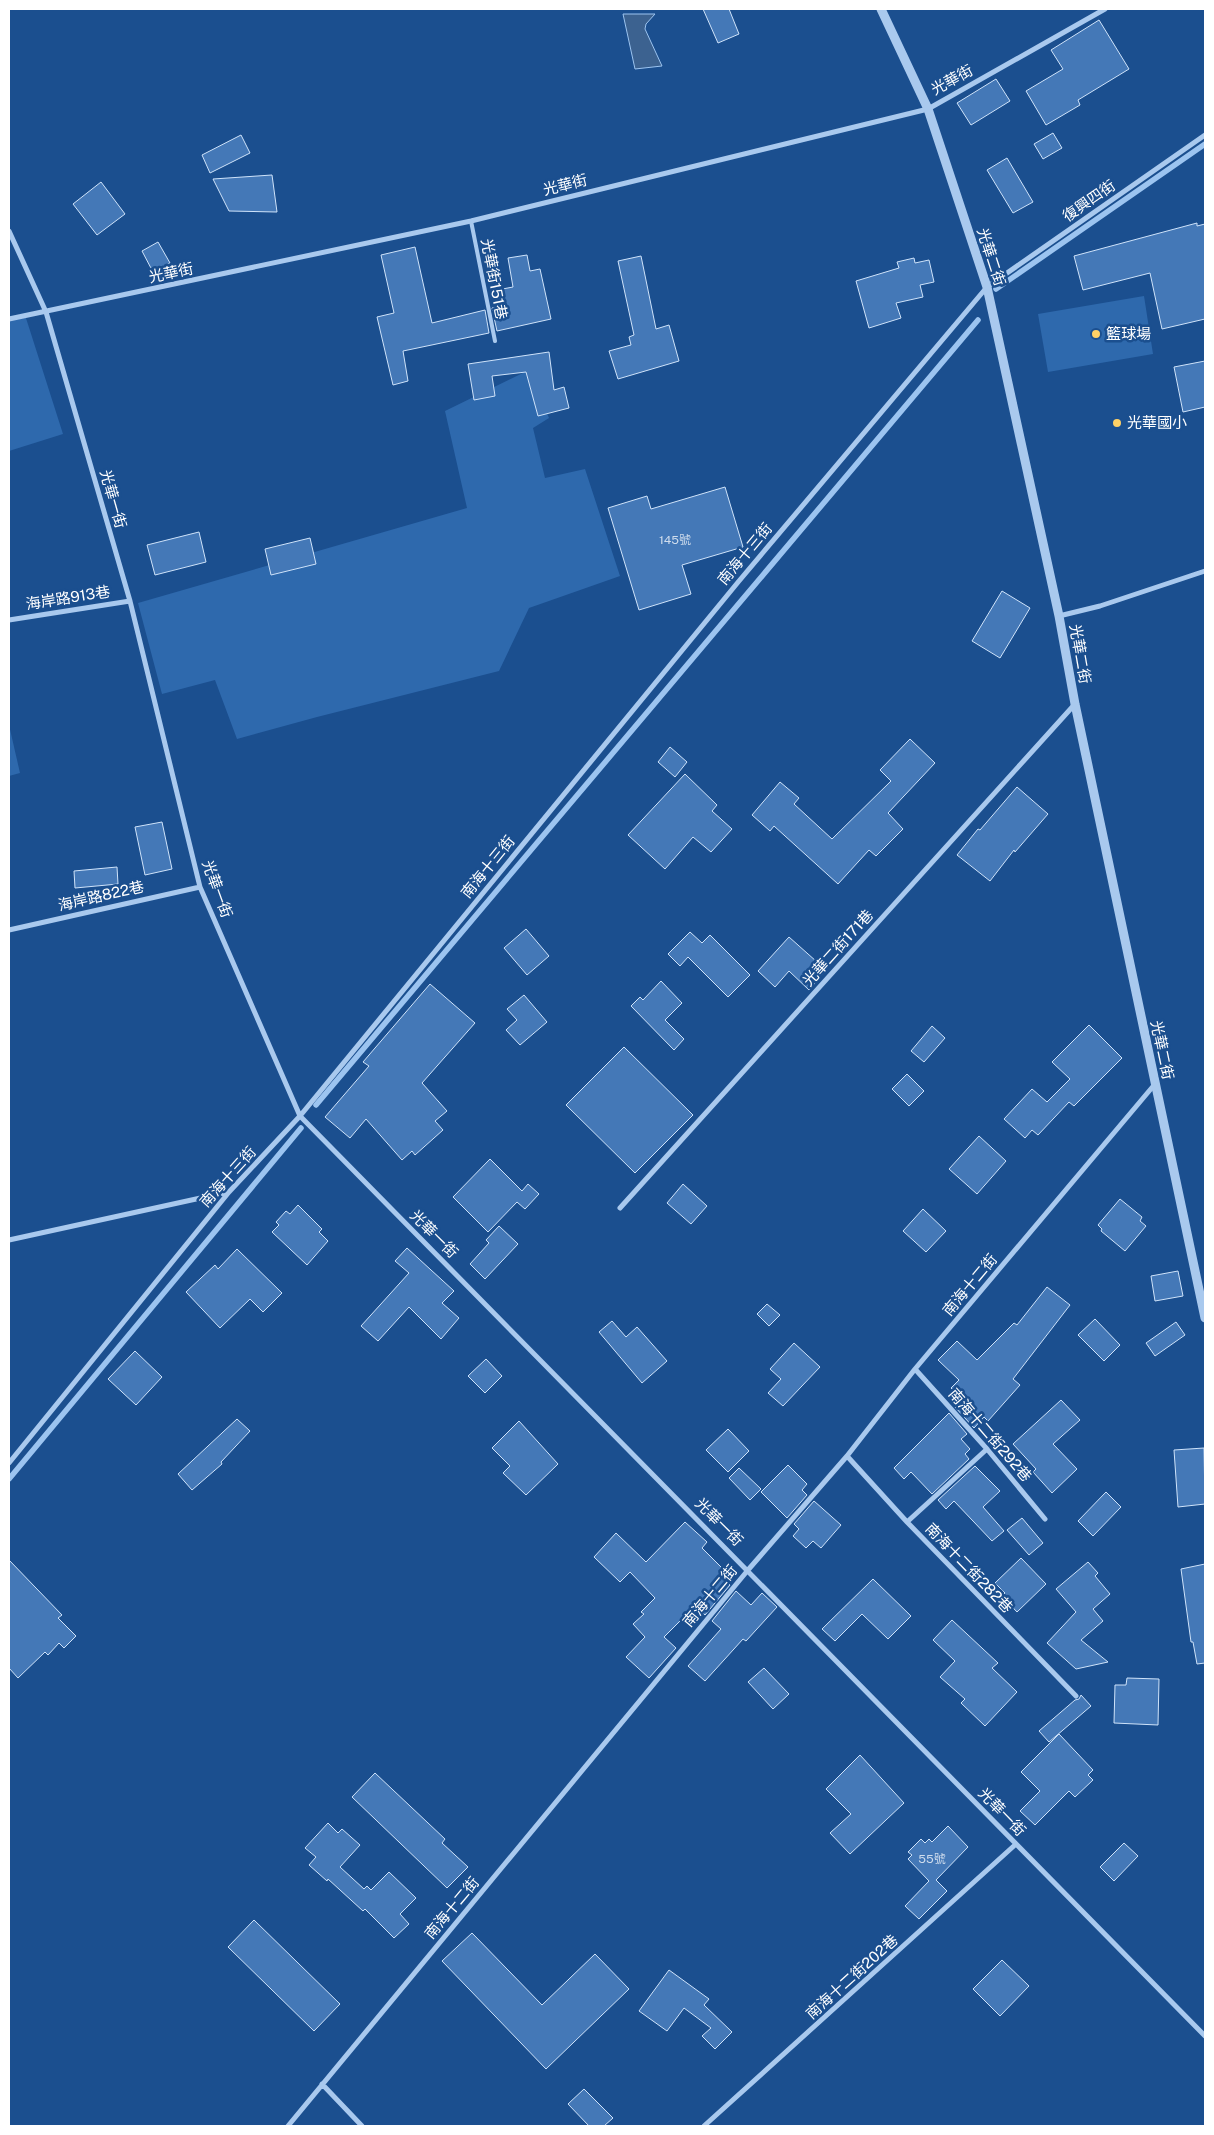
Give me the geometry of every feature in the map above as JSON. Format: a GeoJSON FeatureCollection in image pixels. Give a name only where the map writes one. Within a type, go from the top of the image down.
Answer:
{"type":"FeatureCollection","features":[{"type":"Feature","properties":{"kind":"street","name":"光華二街"},"geometry":{"type":"LineString","coordinates":[[881,9],[928,108],[987,287],[1059,616],[1075,704],[1205,1318]]}},
{"type":"Feature","properties":{"kind":"street","name":"光華街"},"geometry":{"type":"LineString","coordinates":[[9,319],[471,221],[928,108],[1104,9]]}},
{"type":"Feature","properties":{"kind":"street","name":"復興四街"},"geometry":{"type":"LineString","coordinates":[[987,287],[1205,134]]}},
{"type":"Feature","properties":{"kind":"street","name":"光華一街"},"geometry":{"type":"LineString","coordinates":[[9,231],[46,312],[130,601],[200,887],[300,1116],[1205,2036]]}},
{"type":"Feature","properties":{"kind":"street","name":"南海十三街"},"geometry":{"type":"LineString","coordinates":[[9,1463],[229,1192],[300,1116],[734,586],[987,287]]}},
{"type":"Feature","properties":{"kind":"street"},"geometry":{"type":"LineString","coordinates":[[1059,616],[1100,606],[1205,571]]}},
{"type":"Feature","properties":{"kind":"street","name":"海岸路913巷"},"geometry":{"type":"LineString","coordinates":[[9,620],[130,601]]}},
{"type":"Feature","properties":{"kind":"street","name":"光華二街171巷"},"geometry":{"type":"LineString","coordinates":[[620,1208],[1075,704]]}},
{"type":"Feature","properties":{"kind":"street","name":"海岸路822巷"},"geometry":{"type":"LineString","coordinates":[[9,930],[200,887]]}},
{"type":"Feature","properties":{"kind":"street","name":"南海十二街"},"geometry":{"type":"LineString","coordinates":[[288,2126],[748,1570],[847,1456],[915,1369],[1155,1084]]}},
{"type":"Feature","properties":{"kind":"street"},"geometry":{"type":"LineString","coordinates":[[9,1240],[229,1192]]}},
{"type":"Feature","properties":{"kind":"street","name":"南海十二街292巷"},"geometry":{"type":"LineString","coordinates":[[915,1369],[987,1449],[1045,1519]]}},
{"type":"Feature","properties":{"kind":"street"},"geometry":{"type":"LineString","coordinates":[[907,1522],[987,1449]]}},
{"type":"Feature","properties":{"kind":"street","name":"南海十二街282巷"},"geometry":{"type":"LineString","coordinates":[[847,1456],[907,1522],[1076,1696]]}},
{"type":"Feature","properties":{"kind":"street","name":"南海十二街202巷"},"geometry":{"type":"LineString","coordinates":[[704,2126],[1016,1844]]}},
{"type":"Feature","properties":{"kind":"street"},"geometry":{"type":"LineString","coordinates":[[322,2084],[362,2126]]}},
{"type":"Feature","properties":{"kind":"lane","name":"光華街151巷"},"geometry":{"type":"LineString","coordinates":[[471,221],[495,341]]}},
{"type":"Feature","properties":{"kind":"shaded area"},"geometry":{"type":"Polygon","coordinates":[[[623,14],[655,14],[646,24],[645,29],[662,66],[635,69],[623,14]]]}},
{"type":"Feature","properties":{"kind":"shaded area","name":"籃球場"},"geometry":{"type":"Polygon","coordinates":[[[1144,296],[1153,354],[1048,372],[1038,314],[1144,296]]]}},
{"type":"Feature","properties":{"kind":"shaded area"},"geometry":{"type":"Polygon","coordinates":[[[25,315],[63,434],[9,451],[9,319],[25,315]]]}},
{"type":"Feature","properties":{"kind":"shaded area"},"geometry":{"type":"Polygon","coordinates":[[[529,370],[549,418],[533,428],[545,478],[585,469],[620,576],[529,608],[499,671],[237,739],[215,680],[162,694],[138,603],[467,508],[445,411],[529,370]]]}},
{"type":"Feature","properties":{"kind":"shaded area"},"geometry":{"type":"Polygon","coordinates":[[[9,725],[20,773],[9,776],[9,725]]]}},
{"type":"Feature","properties":{"kind":"building"},"geometry":{"type":"Polygon","coordinates":[[[703,9],[729,9],[739,34],[718,43],[703,9]]]}},
{"type":"Feature","properties":{"kind":"building"},"geometry":{"type":"Polygon","coordinates":[[[1099,20],[1129,69],[1078,100],[1080,105],[1046,125],[1026,91],[1063,69],[1051,50],[1099,20]]]}},
{"type":"Feature","properties":{"kind":"building"},"geometry":{"type":"Polygon","coordinates":[[[996,79],[1010,101],[971,125],[957,103],[996,79]]]}},
{"type":"Feature","properties":{"kind":"building"},"geometry":{"type":"Polygon","coordinates":[[[1053,133],[1062,148],[1043,159],[1034,144],[1053,133]]]}},
{"type":"Feature","properties":{"kind":"building"},"geometry":{"type":"Polygon","coordinates":[[[241,135],[250,153],[210,173],[202,155],[241,135]]]}},
{"type":"Feature","properties":{"kind":"building"},"geometry":{"type":"Polygon","coordinates":[[[1007,158],[1033,202],[1013,213],[987,170],[1007,158]]]}},
{"type":"Feature","properties":{"kind":"building"},"geometry":{"type":"Polygon","coordinates":[[[272,175],[277,212],[229,211],[213,179],[272,175]]]}},
{"type":"Feature","properties":{"kind":"building"},"geometry":{"type":"Polygon","coordinates":[[[101,182],[125,214],[97,235],[73,204],[101,182]]]}},
{"type":"Feature","properties":{"kind":"building"},"geometry":{"type":"Polygon","coordinates":[[[1197,223],[1197,226],[1205,224],[1205,319],[1162,329],[1150,273],[1083,290],[1074,256],[1197,223]]]}},
{"type":"Feature","properties":{"kind":"building"},"geometry":{"type":"Polygon","coordinates":[[[158,242],[170,263],[153,272],[142,251],[158,242]]]}},
{"type":"Feature","properties":{"kind":"building"},"geometry":{"type":"Polygon","coordinates":[[[415,247],[432,323],[485,310],[489,333],[403,351],[408,381],[393,385],[377,317],[394,313],[381,255],[415,247]]]}},
{"type":"Feature","properties":{"kind":"building"},"geometry":{"type":"Polygon","coordinates":[[[527,255],[530,271],[540,269],[551,319],[497,331],[492,308],[496,307],[492,291],[513,287],[508,258],[527,255]]]}},
{"type":"Feature","properties":{"kind":"building"},"geometry":{"type":"Polygon","coordinates":[[[641,256],[656,329],[669,325],[679,361],[618,379],[609,351],[631,345],[629,337],[634,335],[618,261],[641,256]]]}},
{"type":"Feature","properties":{"kind":"building"},"geometry":{"type":"Polygon","coordinates":[[[914,258],[915,263],[929,260],[934,282],[920,285],[923,297],[896,303],[901,318],[869,328],[856,281],[899,268],[897,262],[914,258]]]}},
{"type":"Feature","properties":{"kind":"building"},"geometry":{"type":"Polygon","coordinates":[[[549,352],[554,390],[564,387],[569,408],[538,416],[526,372],[492,376],[495,396],[474,400],[468,364],[549,352]]]}},
{"type":"Feature","properties":{"kind":"building"},"geometry":{"type":"Polygon","coordinates":[[[1205,361],[1205,407],[1183,412],[1174,367],[1205,361]]]}},
{"type":"Feature","properties":{"kind":"building"},"geometry":{"type":"Polygon","coordinates":[[[725,487],[743,547],[682,565],[691,594],[639,610],[608,508],[647,496],[651,509],[725,487]]]}},
{"type":"Feature","properties":{"kind":"building"},"geometry":{"type":"Polygon","coordinates":[[[199,532],[206,562],[155,575],[147,545],[199,532]]]}},
{"type":"Feature","properties":{"kind":"building"},"geometry":{"type":"Polygon","coordinates":[[[310,538],[316,564],[271,575],[265,549],[310,538]]]}},
{"type":"Feature","properties":{"kind":"building"},"geometry":{"type":"Polygon","coordinates":[[[1002,591],[1030,608],[1000,658],[972,641],[1002,591]]]}},
{"type":"Feature","properties":{"kind":"building"},"geometry":{"type":"Polygon","coordinates":[[[910,739],[935,763],[888,813],[903,829],[876,856],[869,850],[838,884],[774,826],[770,831],[752,815],[780,782],[799,798],[794,804],[832,839],[891,781],[880,770],[910,739]]]}},
{"type":"Feature","properties":{"kind":"building"},"geometry":{"type":"Polygon","coordinates":[[[670,747],[687,762],[675,777],[658,762],[670,747]]]}},
{"type":"Feature","properties":{"kind":"building"},"geometry":{"type":"Polygon","coordinates":[[[685,774],[717,805],[712,811],[732,829],[711,852],[693,837],[665,869],[628,835],[685,774]]]}},
{"type":"Feature","properties":{"kind":"building"},"geometry":{"type":"Polygon","coordinates":[[[1017,787],[1048,814],[1015,852],[1014,850],[990,881],[957,855],[1017,787]]]}},
{"type":"Feature","properties":{"kind":"building"},"geometry":{"type":"Polygon","coordinates":[[[162,822],[172,869],[145,875],[135,827],[162,822]]]}},
{"type":"Feature","properties":{"kind":"building"},"geometry":{"type":"Polygon","coordinates":[[[117,867],[118,884],[75,888],[74,871],[117,867]]]}},
{"type":"Feature","properties":{"kind":"building"},"geometry":{"type":"Polygon","coordinates":[[[526,929],[549,956],[527,975],[504,948],[526,929]]]}},
{"type":"Feature","properties":{"kind":"building"},"geometry":{"type":"Polygon","coordinates":[[[690,932],[702,943],[710,935],[750,975],[728,997],[688,957],[680,966],[668,954],[690,932]]]}},
{"type":"Feature","properties":{"kind":"building"},"geometry":{"type":"Polygon","coordinates":[[[789,937],[826,970],[809,990],[789,971],[775,987],[758,971],[789,937]]]}},
{"type":"Feature","properties":{"kind":"building"},"geometry":{"type":"Polygon","coordinates":[[[661,981],[682,1003],[665,1020],[684,1039],[674,1050],[631,1006],[640,997],[643,1000],[661,981]]]}},
{"type":"Feature","properties":{"kind":"building"},"geometry":{"type":"Polygon","coordinates":[[[430,984],[475,1023],[422,1083],[447,1111],[435,1121],[443,1130],[415,1155],[412,1151],[402,1160],[366,1119],[350,1138],[325,1117],[369,1066],[363,1062],[430,984]]]}},
{"type":"Feature","properties":{"kind":"building"},"geometry":{"type":"Polygon","coordinates":[[[524,995],[547,1022],[520,1045],[506,1030],[517,1020],[507,1009],[524,995]]]}},
{"type":"Feature","properties":{"kind":"building"},"geometry":{"type":"Polygon","coordinates":[[[1089,1025],[1122,1058],[1074,1106],[1069,1102],[1038,1135],[1032,1130],[1025,1138],[1004,1119],[1032,1089],[1047,1102],[1070,1079],[1052,1062],[1089,1025]]]}},
{"type":"Feature","properties":{"kind":"building"},"geometry":{"type":"Polygon","coordinates":[[[932,1026],[945,1038],[924,1062],[911,1051],[932,1026]]]}},
{"type":"Feature","properties":{"kind":"building"},"geometry":{"type":"Polygon","coordinates":[[[624,1047],[693,1115],[635,1173],[566,1105],[624,1047]]]}},
{"type":"Feature","properties":{"kind":"building"},"geometry":{"type":"Polygon","coordinates":[[[907,1074],[924,1091],[909,1106],[892,1089],[907,1074]]]}},
{"type":"Feature","properties":{"kind":"building"},"geometry":{"type":"Polygon","coordinates":[[[979,1136],[1006,1161],[977,1194],[949,1169],[979,1136]]]}},
{"type":"Feature","properties":{"kind":"building"},"geometry":{"type":"Polygon","coordinates":[[[490,1159],[522,1191],[528,1184],[539,1194],[525,1209],[517,1202],[488,1232],[453,1197],[490,1159]]]}},
{"type":"Feature","properties":{"kind":"building"},"geometry":{"type":"Polygon","coordinates":[[[683,1184],[707,1206],[691,1224],[667,1203],[683,1184]]]}},
{"type":"Feature","properties":{"kind":"building"},"geometry":{"type":"Polygon","coordinates":[[[1120,1199],[1142,1217],[1140,1221],[1146,1226],[1125,1251],[1101,1231],[1102,1229],[1098,1225],[1120,1199]]]}},
{"type":"Feature","properties":{"kind":"building"},"geometry":{"type":"Polygon","coordinates":[[[298,1205],[322,1229],[319,1232],[328,1241],[307,1265],[272,1232],[279,1225],[276,1222],[286,1211],[290,1214],[298,1205]]]}},
{"type":"Feature","properties":{"kind":"building"},"geometry":{"type":"Polygon","coordinates":[[[923,1209],[946,1231],[926,1252],[903,1231],[923,1209]]]}},
{"type":"Feature","properties":{"kind":"building"},"geometry":{"type":"Polygon","coordinates":[[[499,1226],[518,1244],[485,1279],[470,1264],[489,1243],[486,1240],[499,1226]]]}},
{"type":"Feature","properties":{"kind":"building"},"geometry":{"type":"Polygon","coordinates":[[[407,1248],[454,1291],[442,1303],[459,1318],[441,1339],[409,1307],[378,1341],[361,1326],[409,1273],[395,1261],[407,1248]]]}},
{"type":"Feature","properties":{"kind":"building"},"geometry":{"type":"Polygon","coordinates":[[[237,1249],[282,1293],[263,1312],[250,1299],[220,1328],[186,1292],[215,1265],[218,1269],[237,1249]]]}},
{"type":"Feature","properties":{"kind":"building"},"geometry":{"type":"Polygon","coordinates":[[[1178,1271],[1183,1296],[1155,1301],[1151,1276],[1178,1271]]]}},
{"type":"Feature","properties":{"kind":"building"},"geometry":{"type":"Polygon","coordinates":[[[1047,1287],[1070,1305],[1013,1379],[1020,1385],[988,1421],[984,1417],[974,1428],[955,1407],[963,1399],[951,1388],[959,1380],[938,1360],[957,1341],[977,1360],[1014,1323],[1017,1325],[1047,1287]]]}},
{"type":"Feature","properties":{"kind":"building"},"geometry":{"type":"Polygon","coordinates":[[[767,1304],[780,1315],[769,1326],[757,1314],[767,1304]]]}},
{"type":"Feature","properties":{"kind":"building"},"geometry":{"type":"Polygon","coordinates":[[[1095,1319],[1120,1345],[1104,1361],[1078,1335],[1095,1319]]]}},
{"type":"Feature","properties":{"kind":"building"},"geometry":{"type":"Polygon","coordinates":[[[612,1321],[626,1337],[637,1327],[667,1361],[642,1383],[599,1332],[612,1321]]]}},
{"type":"Feature","properties":{"kind":"building"},"geometry":{"type":"Polygon","coordinates":[[[1176,1322],[1185,1335],[1155,1356],[1146,1343],[1176,1322]]]}},
{"type":"Feature","properties":{"kind":"building"},"geometry":{"type":"Polygon","coordinates":[[[794,1343],[820,1367],[783,1406],[768,1393],[781,1379],[770,1369],[794,1343]]]}},
{"type":"Feature","properties":{"kind":"building"},"geometry":{"type":"Polygon","coordinates":[[[135,1351],[162,1377],[136,1405],[108,1379],[135,1351]]]}},
{"type":"Feature","properties":{"kind":"building"},"geometry":{"type":"Polygon","coordinates":[[[486,1359],[502,1376],[485,1393],[468,1376],[486,1359]]]}},
{"type":"Feature","properties":{"kind":"building"},"geometry":{"type":"Polygon","coordinates":[[[1061,1400],[1080,1420],[1053,1444],[1077,1469],[1052,1493],[1033,1472],[1036,1469],[1013,1444],[1061,1400]]]}},
{"type":"Feature","properties":{"kind":"building"},"geometry":{"type":"Polygon","coordinates":[[[949,1413],[967,1434],[961,1439],[970,1449],[965,1454],[969,1459],[932,1494],[911,1472],[904,1479],[894,1468],[949,1413]]]}},
{"type":"Feature","properties":{"kind":"building"},"geometry":{"type":"Polygon","coordinates":[[[237,1419],[250,1431],[221,1462],[222,1464],[192,1490],[178,1474],[237,1419]]]}},
{"type":"Feature","properties":{"kind":"building"},"geometry":{"type":"Polygon","coordinates":[[[519,1421],[558,1464],[526,1495],[503,1473],[510,1466],[492,1448],[519,1421]]]}},
{"type":"Feature","properties":{"kind":"building"},"geometry":{"type":"Polygon","coordinates":[[[728,1429],[749,1451],[728,1472],[706,1450],[728,1429]]]}},
{"type":"Feature","properties":{"kind":"building"},"geometry":{"type":"Polygon","coordinates":[[[1204,1448],[1205,1504],[1178,1507],[1174,1450],[1204,1448]]]}},
{"type":"Feature","properties":{"kind":"building"},"geometry":{"type":"Polygon","coordinates":[[[788,1465],[807,1484],[802,1490],[807,1495],[787,1518],[761,1492],[788,1465]]]}},
{"type":"Feature","properties":{"kind":"building"},"geometry":{"type":"Polygon","coordinates":[[[975,1466],[1000,1491],[983,1507],[1004,1531],[992,1541],[954,1501],[946,1509],[938,1500],[975,1466]]]}},
{"type":"Feature","properties":{"kind":"building"},"geometry":{"type":"Polygon","coordinates":[[[739,1468],[761,1489],[750,1500],[729,1478],[739,1468]]]}},
{"type":"Feature","properties":{"kind":"building"},"geometry":{"type":"Polygon","coordinates":[[[1106,1492],[1121,1507],[1093,1536],[1078,1521],[1106,1492]]]}},
{"type":"Feature","properties":{"kind":"building"},"geometry":{"type":"Polygon","coordinates":[[[814,1501],[841,1525],[821,1548],[813,1541],[806,1548],[793,1536],[799,1529],[794,1524],[814,1501]]]}},
{"type":"Feature","properties":{"kind":"building"},"geometry":{"type":"Polygon","coordinates":[[[1022,1518],[1043,1543],[1029,1555],[1007,1530],[1022,1518]]]}},
{"type":"Feature","properties":{"kind":"building"},"geometry":{"type":"Polygon","coordinates":[[[685,1522],[707,1542],[702,1548],[729,1575],[724,1580],[730,1585],[705,1615],[695,1606],[664,1637],[676,1648],[649,1678],[626,1657],[645,1637],[633,1624],[644,1614],[641,1612],[655,1598],[630,1572],[620,1582],[594,1557],[616,1533],[646,1562],[685,1522]]]}},
{"type":"Feature","properties":{"kind":"building"},"geometry":{"type":"Polygon","coordinates":[[[1021,1558],[1046,1584],[1017,1612],[1002,1596],[1005,1593],[995,1583],[1021,1558]]]}},
{"type":"Feature","properties":{"kind":"building"},"geometry":{"type":"Polygon","coordinates":[[[9,1560],[62,1615],[58,1618],[76,1636],[64,1648],[59,1643],[48,1655],[45,1652],[18,1678],[9,1668],[9,1560]]]}},
{"type":"Feature","properties":{"kind":"building"},"geometry":{"type":"Polygon","coordinates":[[[1088,1562],[1098,1573],[1095,1576],[1110,1594],[1093,1609],[1103,1621],[1081,1640],[1108,1662],[1076,1669],[1047,1643],[1076,1612],[1056,1589],[1088,1562]]]}},
{"type":"Feature","properties":{"kind":"building"},"geometry":{"type":"Polygon","coordinates":[[[1205,1564],[1205,1663],[1197,1664],[1193,1642],[1191,1642],[1181,1569],[1205,1564]]]}},
{"type":"Feature","properties":{"kind":"building"},"geometry":{"type":"Polygon","coordinates":[[[873,1579],[911,1616],[888,1639],[862,1614],[835,1641],[822,1629],[873,1579]]]}},
{"type":"Feature","properties":{"kind":"building"},"geometry":{"type":"Polygon","coordinates":[[[736,1591],[751,1605],[762,1593],[777,1607],[746,1641],[743,1639],[705,1681],[688,1666],[721,1629],[712,1621],[736,1591]]]}},
{"type":"Feature","properties":{"kind":"building"},"geometry":{"type":"Polygon","coordinates":[[[952,1620],[998,1663],[992,1668],[1017,1692],[985,1726],[961,1703],[965,1699],[940,1677],[955,1661],[933,1640],[952,1620]]]}},
{"type":"Feature","properties":{"kind":"building"},"geometry":{"type":"Polygon","coordinates":[[[764,1668],[789,1694],[773,1709],[748,1682],[764,1668]]]}},
{"type":"Feature","properties":{"kind":"building"},"geometry":{"type":"Polygon","coordinates":[[[1127,1678],[1159,1679],[1158,1725],[1114,1723],[1115,1685],[1126,1685],[1127,1678]]]}},
{"type":"Feature","properties":{"kind":"building"},"geometry":{"type":"Polygon","coordinates":[[[1081,1695],[1091,1706],[1049,1742],[1039,1731],[1075,1700],[1079,1699],[1081,1695]]]}},
{"type":"Feature","properties":{"kind":"building"},"geometry":{"type":"Polygon","coordinates":[[[1059,1734],[1093,1770],[1088,1775],[1093,1780],[1075,1797],[1069,1791],[1035,1825],[1020,1811],[1040,1791],[1021,1772],[1059,1734]]]}},
{"type":"Feature","properties":{"kind":"building"},"geometry":{"type":"Polygon","coordinates":[[[860,1755],[904,1803],[850,1854],[830,1833],[851,1814],[826,1789],[860,1755]]]}},
{"type":"Feature","properties":{"kind":"building"},"geometry":{"type":"Polygon","coordinates":[[[375,1773],[445,1839],[442,1843],[468,1867],[447,1888],[352,1797],[375,1773]]]}},
{"type":"Feature","properties":{"kind":"building"},"geometry":{"type":"Polygon","coordinates":[[[328,1823],[338,1833],[342,1829],[360,1845],[340,1867],[364,1889],[367,1886],[371,1890],[389,1872],[416,1898],[400,1914],[409,1924],[394,1938],[365,1909],[363,1911],[328,1879],[327,1881],[309,1865],[316,1857],[305,1848],[328,1823]]]}},
{"type":"Feature","properties":{"kind":"building"},"geometry":{"type":"Polygon","coordinates":[[[948,1826],[968,1847],[936,1880],[947,1891],[919,1919],[905,1906],[929,1881],[908,1859],[912,1855],[908,1852],[921,1839],[925,1843],[929,1839],[932,1842],[948,1826]]]}},
{"type":"Feature","properties":{"kind":"building"},"geometry":{"type":"Polygon","coordinates":[[[1124,1843],[1138,1856],[1114,1881],[1100,1867],[1124,1843]]]}},
{"type":"Feature","properties":{"kind":"building"},"geometry":{"type":"Polygon","coordinates":[[[254,1920],[340,2004],[314,2031],[228,1947],[254,1920]]]}},
{"type":"Feature","properties":{"kind":"building"},"geometry":{"type":"Polygon","coordinates":[[[472,1933],[542,2005],[595,1954],[629,1989],[546,2069],[442,1961],[472,1933]]]}},
{"type":"Feature","properties":{"kind":"building"},"geometry":{"type":"Polygon","coordinates":[[[1002,1960],[1029,1986],[1000,2016],[973,1989],[1002,1960]]]}},
{"type":"Feature","properties":{"kind":"building"},"geometry":{"type":"Polygon","coordinates":[[[669,1970],[709,1999],[704,2005],[732,2032],[715,2049],[702,2036],[711,2028],[684,2008],[667,2031],[639,2011],[669,1970]]]}},
{"type":"Feature","properties":{"kind":"building"},"geometry":{"type":"Polygon","coordinates":[[[584,2089],[613,2118],[604,2126],[589,2126],[568,2104],[584,2089]]]}},
{"type":"Feature","properties":{"kind":"waterway"},"geometry":{"type":"LineString","coordinates":[[996,289],[1205,144]]}},
{"type":"Feature","properties":{"kind":"waterway"},"geometry":{"type":"LineString","coordinates":[[316,1105],[978,320]]}},
{"type":"Feature","properties":{"kind":"waterway"},"geometry":{"type":"LineString","coordinates":[[9,1479],[301,1128]]}},
{"type":"Feature","properties":{"kind":"place","name":"籃球場"},"geometry":{"type":"Point","coordinates":[1096,334]}},
{"type":"Feature","properties":{"kind":"place","name":"光華國小"},"geometry":{"type":"Point","coordinates":[1117,423]}}]}
